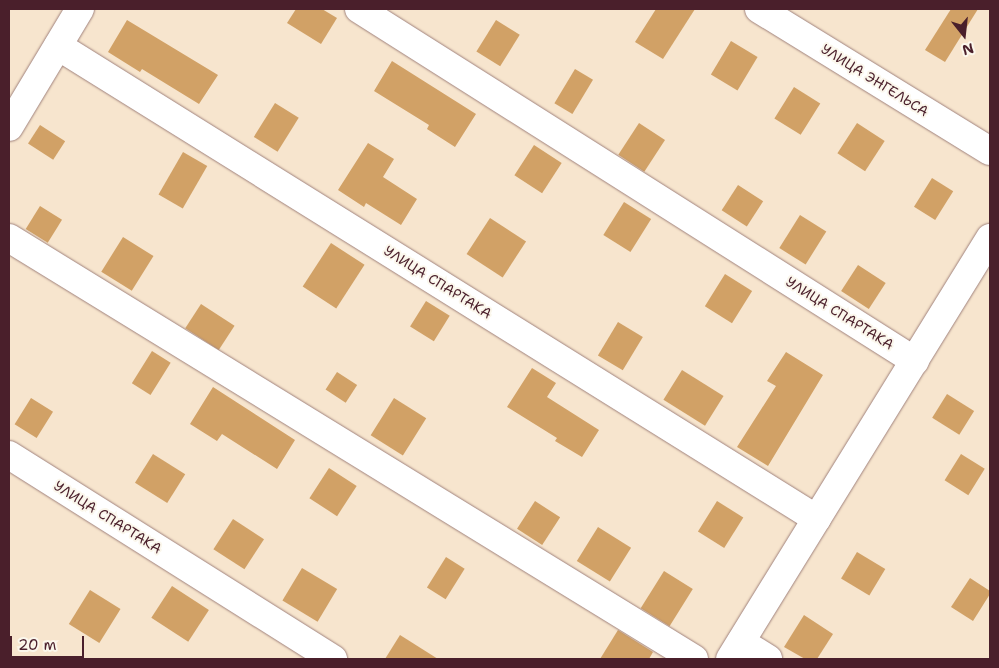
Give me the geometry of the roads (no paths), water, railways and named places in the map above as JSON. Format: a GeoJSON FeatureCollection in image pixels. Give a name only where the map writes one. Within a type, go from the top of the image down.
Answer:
{"type":"FeatureCollection","features":[{"type":"Feature","properties":{"kind":"street"},"geometry":{"type":"LineString","coordinates":[[9,127],[80,9]]}},
{"type":"Feature","properties":{"kind":"street","name":"УЛИЦА СПАРТАКА"},"geometry":{"type":"LineString","coordinates":[[359,9],[915,361]]}},
{"type":"Feature","properties":{"kind":"street","name":"УЛИЦА ЭНГЕЛЬСА"},"geometry":{"type":"LineString","coordinates":[[759,9],[990,151]]}},
{"type":"Feature","properties":{"kind":"street","name":"УЛИЦА СПАРТАКА"},"geometry":{"type":"LineString","coordinates":[[58,46],[817,518]]}},
{"type":"Feature","properties":{"kind":"street"},"geometry":{"type":"LineString","coordinates":[[9,238],[694,659]]}},
{"type":"Feature","properties":{"kind":"street"},"geometry":{"type":"LineString","coordinates":[[768,659],[736,651],[990,238]]}},
{"type":"Feature","properties":{"kind":"street","name":"УЛИЦА СПАРТАКА"},"geometry":{"type":"LineString","coordinates":[[9,455],[333,659]]}}]}
